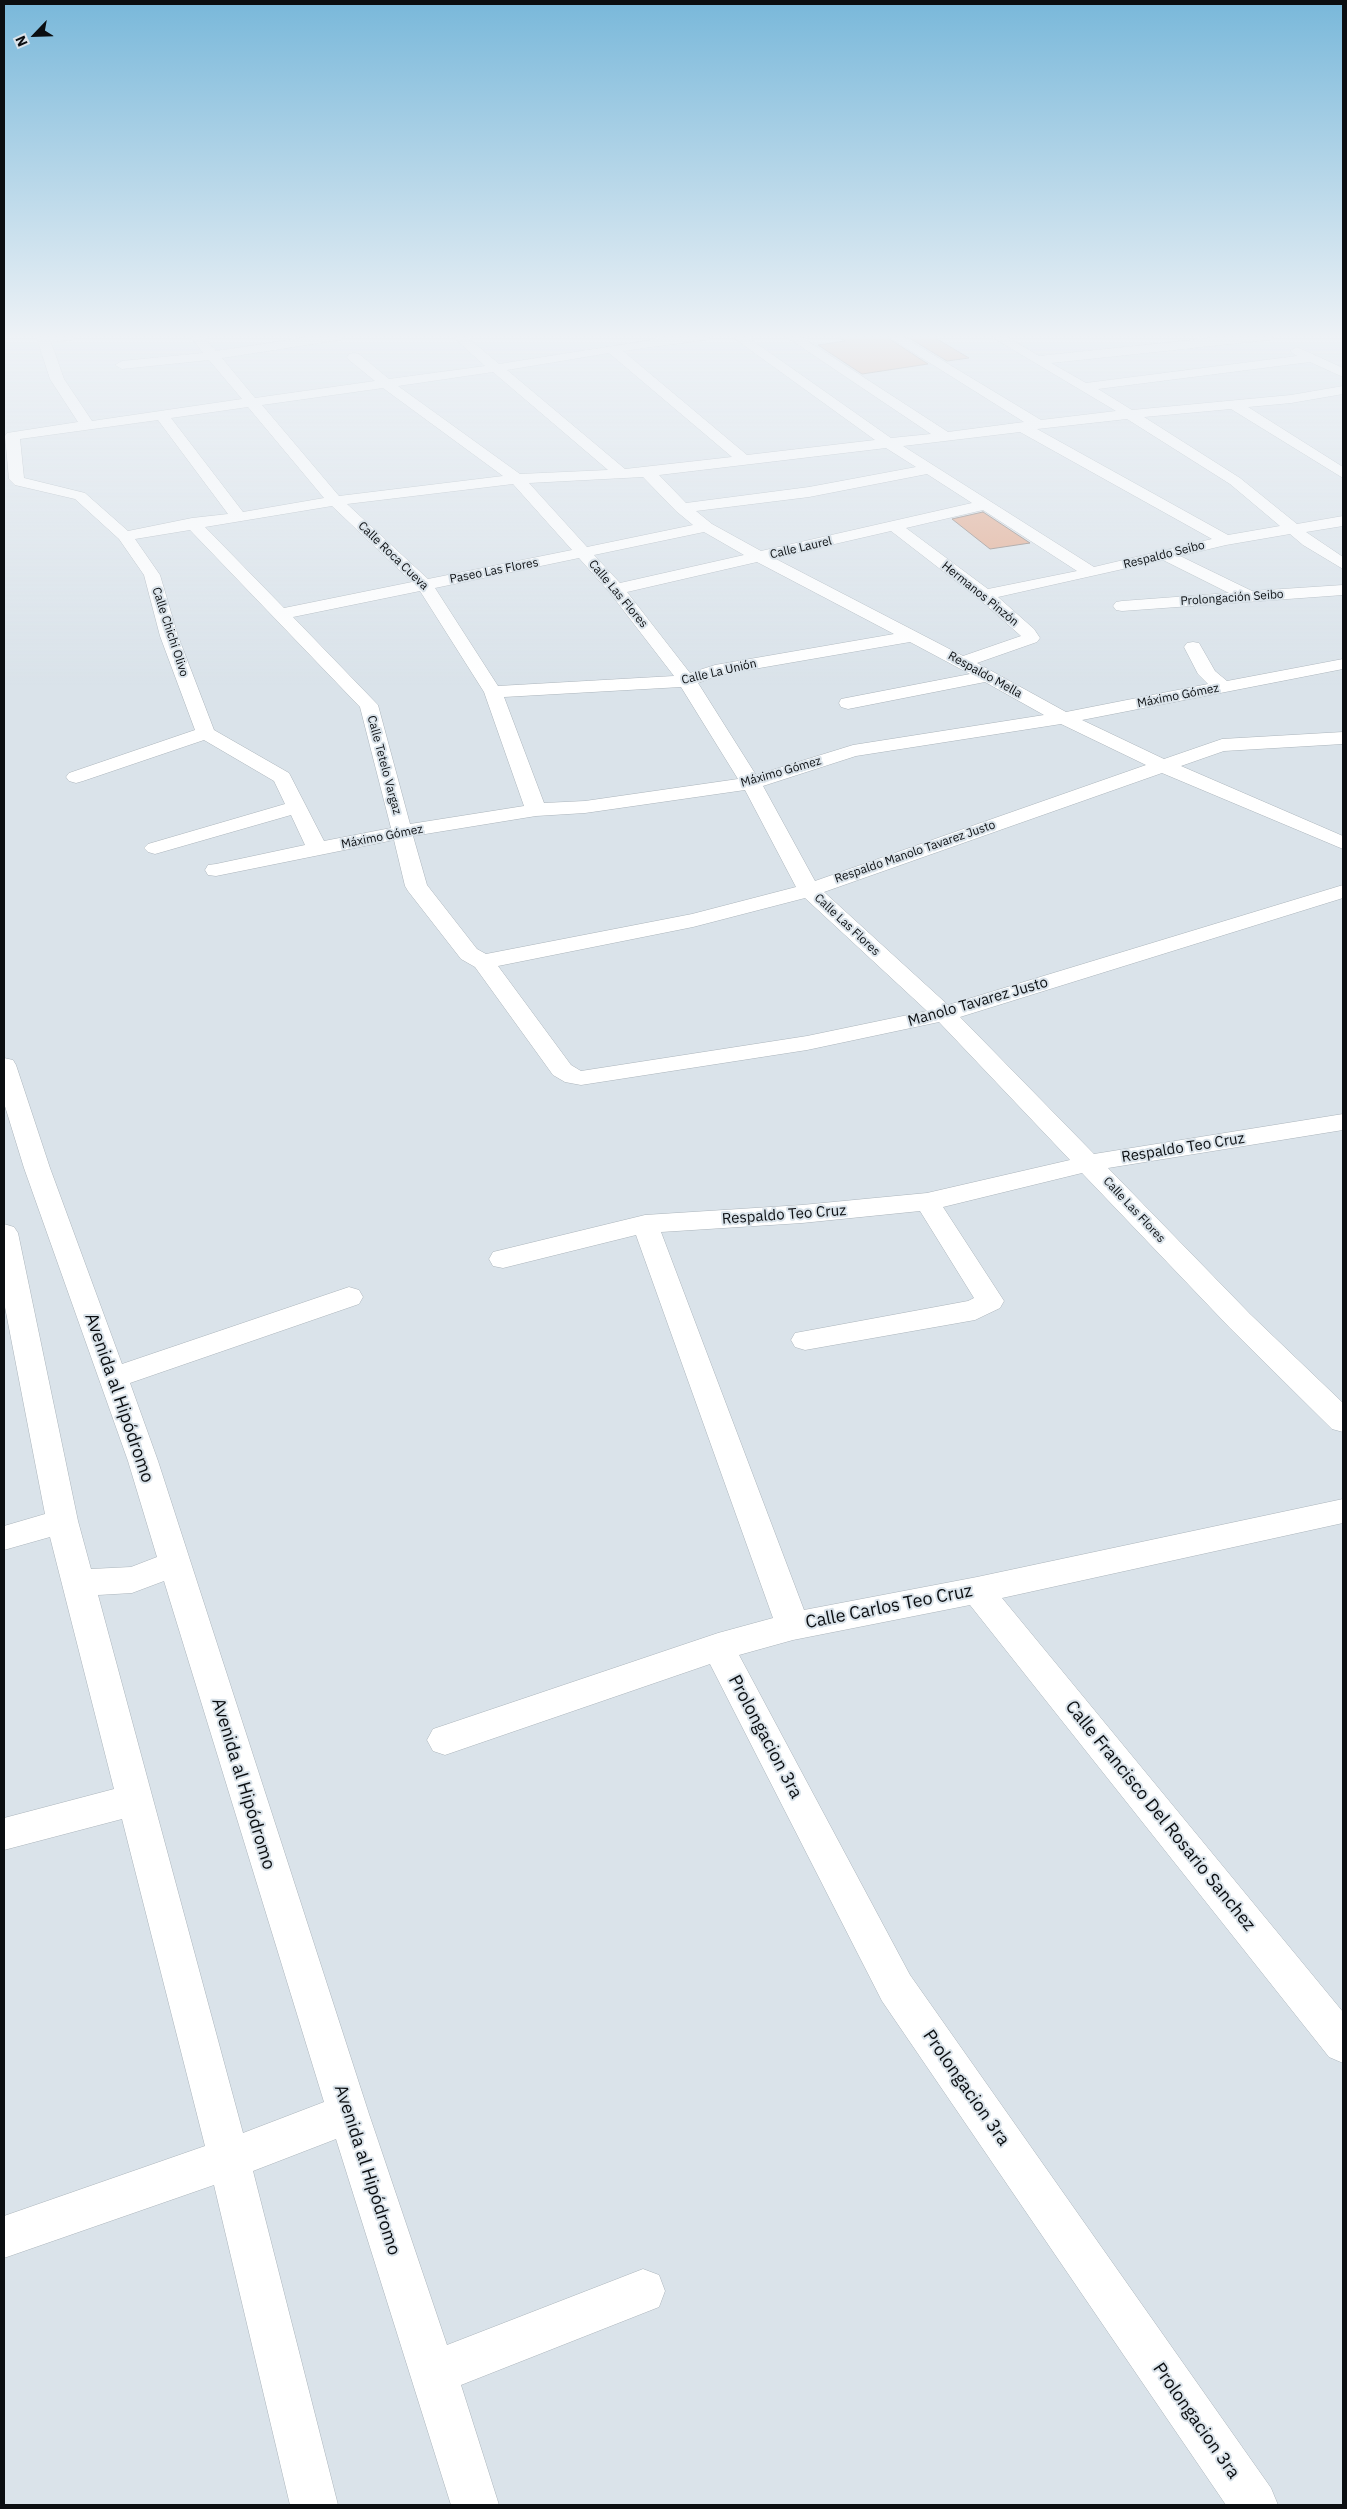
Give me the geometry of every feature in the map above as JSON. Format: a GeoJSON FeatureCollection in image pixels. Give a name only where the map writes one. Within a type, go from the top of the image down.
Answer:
{"type":"FeatureCollection","features":[{"type":"Feature","properties":{"kind":"street","name":"Calle Chichi Olivo"},"geometry":{"type":"LineString","coordinates":[[12,453],[20,482],[80,496],[124,536],[152,575],[169,636],[206,732]]}},
{"type":"Feature","properties":{"kind":"street"},"geometry":{"type":"LineString","coordinates":[[190,453],[238,516]]}},
{"type":"Feature","properties":{"kind":"street","name":"Calle Roca Cueva"},"geometry":{"type":"LineString","coordinates":[[295,453],[335,501],[425,585],[493,692],[536,810]]}},
{"type":"Feature","properties":{"kind":"street","name":"Calle Las Flores"},"geometry":{"type":"LineString","coordinates":[[481,453],[517,479],[616,589],[687,681],[752,783],[809,890],[944,1014],[1090,1163],[1240,1321],[1343,1421]]}},
{"type":"Feature","properties":{"kind":"street"},"geometry":{"type":"LineString","coordinates":[[597,453],[621,473]]}},
{"type":"Feature","properties":{"kind":"street"},"geometry":{"type":"LineString","coordinates":[[737,453],[746,461]]}},
{"type":"Feature","properties":{"kind":"street"},"geometry":{"type":"LineString","coordinates":[[124,536],[192,523],[335,501],[517,479],[647,472],[805,453]]}},
{"type":"Feature","properties":{"kind":"street"},"geometry":{"type":"LineString","coordinates":[[904,453],[1091,573]]}},
{"type":"Feature","properties":{"kind":"street"},"geometry":{"type":"LineString","coordinates":[[1069,453],[1226,540]]}},
{"type":"Feature","properties":{"kind":"street"},"geometry":{"type":"LineString","coordinates":[[1191,453],[1235,481],[1310,542],[1343,564]]}},
{"type":"Feature","properties":{"kind":"street"},"geometry":{"type":"LineString","coordinates":[[1311,453],[1343,473]]}},
{"type":"Feature","properties":{"kind":"street"},"geometry":{"type":"LineString","coordinates":[[682,508],[809,492],[928,469]]}},
{"type":"Feature","properties":{"kind":"street","name":"Respaldo Mella"},"geometry":{"type":"LineString","coordinates":[[647,472],[682,508],[706,527],[962,662],[1062,718],[1161,765],[1343,843]]}},
{"type":"Feature","properties":{"kind":"street","name":"Calle Laurel"},"geometry":{"type":"LineString","coordinates":[[616,589],[985,505]]}},
{"type":"Feature","properties":{"kind":"street","name":"Respaldo Seibo"},"geometry":{"type":"LineString","coordinates":[[985,595],[1091,573],[1226,540],[1343,521]]}},
{"type":"Feature","properties":{"kind":"street","name":"Calle Tetelo Vargaz"},"geometry":{"type":"LineString","coordinates":[[192,523],[369,705],[388,772],[401,832],[416,886],[469,954],[483,962],[562,1070],[574,1077]]}},
{"type":"Feature","properties":{"kind":"street","name":"Hermanos Pinzón"},"geometry":{"type":"LineString","coordinates":[[894,526],[985,595],[1028,633],[1031,638],[962,662]]}},
{"type":"Feature","properties":{"kind":"street","name":"Paseo Las Flores"},"geometry":{"type":"LineString","coordinates":[[281,614],[583,554],[706,527]]}},
{"type":"Feature","properties":{"kind":"street"},"geometry":{"type":"LineString","coordinates":[[1164,555],[1250,596]]}},
{"type":"Feature","properties":{"kind":"street","name":"Prolongación Seibo"},"geometry":{"type":"LineString","coordinates":[[1122,606],[1343,590]]}},
{"type":"Feature","properties":{"kind":"street","name":"Calle La Unión"},"geometry":{"type":"LineString","coordinates":[[493,692],[687,681],[715,670],[913,636]]}},
{"type":"Feature","properties":{"kind":"street"},"geometry":{"type":"LineString","coordinates":[[1193,646],[1207,674],[1222,687]]}},
{"type":"Feature","properties":{"kind":"street","name":"Máximo Gómez"},"geometry":{"type":"LineString","coordinates":[[216,870],[401,832],[536,810],[585,807],[752,783],[853,751],[1062,718],[1343,664]]}},
{"type":"Feature","properties":{"kind":"street"},"geometry":{"type":"LineString","coordinates":[[848,703],[988,676]]}},
{"type":"Feature","properties":{"kind":"street"},"geometry":{"type":"LineString","coordinates":[[76,777],[206,732],[282,777],[318,850]]}},
{"type":"Feature","properties":{"kind":"street","name":"Respaldo Manolo Tavarez Justo"},"geometry":{"type":"LineString","coordinates":[[483,962],[693,920],[809,890],[1222,745],[1343,738]]}},
{"type":"Feature","properties":{"kind":"street"},"geometry":{"type":"LineString","coordinates":[[155,848],[296,807]]}},
{"type":"Feature","properties":{"kind":"street","name":"Manolo Tavarez Justo"},"geometry":{"type":"LineString","coordinates":[[574,1077],[581,1078],[807,1043],[944,1014],[1343,891]]}},
{"type":"Feature","properties":{"kind":"street","name":"Avenida al Hipódromo"},"geometry":{"type":"LineString","coordinates":[[4,1065],[37,1168],[113,1378],[176,1564],[348,2114],[434,2373],[475,2505]]}},
{"type":"Feature","properties":{"kind":"street","name":"Respaldo Teo Cruz"},"geometry":{"type":"LineString","coordinates":[[503,1259],[645,1224],[802,1214],[927,1202],[1090,1163],[1343,1122]]}},
{"type":"Feature","properties":{"kind":"street"},"geometry":{"type":"LineString","coordinates":[[805,1340],[975,1310],[990,1301],[927,1202]]}},
{"type":"Feature","properties":{"kind":"street"},"geometry":{"type":"LineString","coordinates":[[645,1224],[792,1626]]}},
{"type":"Feature","properties":{"kind":"street"},"geometry":{"type":"LineString","coordinates":[[4,1233],[62,1521],[229,2159],[307,2503]]}},
{"type":"Feature","properties":{"kind":"street"},"geometry":{"type":"LineString","coordinates":[[113,1378],[349,1298]]}},
{"type":"Feature","properties":{"kind":"street","name":"Calle Carlos Teo Cruz"},"geometry":{"type":"LineString","coordinates":[[445,1740],[718,1647],[792,1626],[977,1590],[1343,1511]]}},
{"type":"Feature","properties":{"kind":"street"},"geometry":{"type":"LineString","coordinates":[[4,1538],[62,1521]]}},
{"type":"Feature","properties":{"kind":"street"},"geometry":{"type":"LineString","coordinates":[[78,1583],[132,1580],[176,1564]]}},
{"type":"Feature","properties":{"kind":"street","name":"Calle Francisco Del Rosario Sanchez"},"geometry":{"type":"LineString","coordinates":[[977,1590],[1343,2043]]}},
{"type":"Feature","properties":{"kind":"street","name":"Prolongacion 3ra"},"geometry":{"type":"LineString","coordinates":[[718,1647],[896,1988],[1254,2505]]}},
{"type":"Feature","properties":{"kind":"street"},"geometry":{"type":"LineString","coordinates":[[4,1834],[135,1799]]}},
{"type":"Feature","properties":{"kind":"street"},"geometry":{"type":"LineString","coordinates":[[4,2237],[229,2159],[348,2114]]}},
{"type":"Feature","properties":{"kind":"street"},"geometry":{"type":"LineString","coordinates":[[434,2373],[643,2291]]}},
{"type":"Feature","properties":{"kind":"building"},"geometry":{"type":"Polygon","coordinates":[[[983,512],[1030,543],[990,549],[952,519],[983,512]]]}}]}
